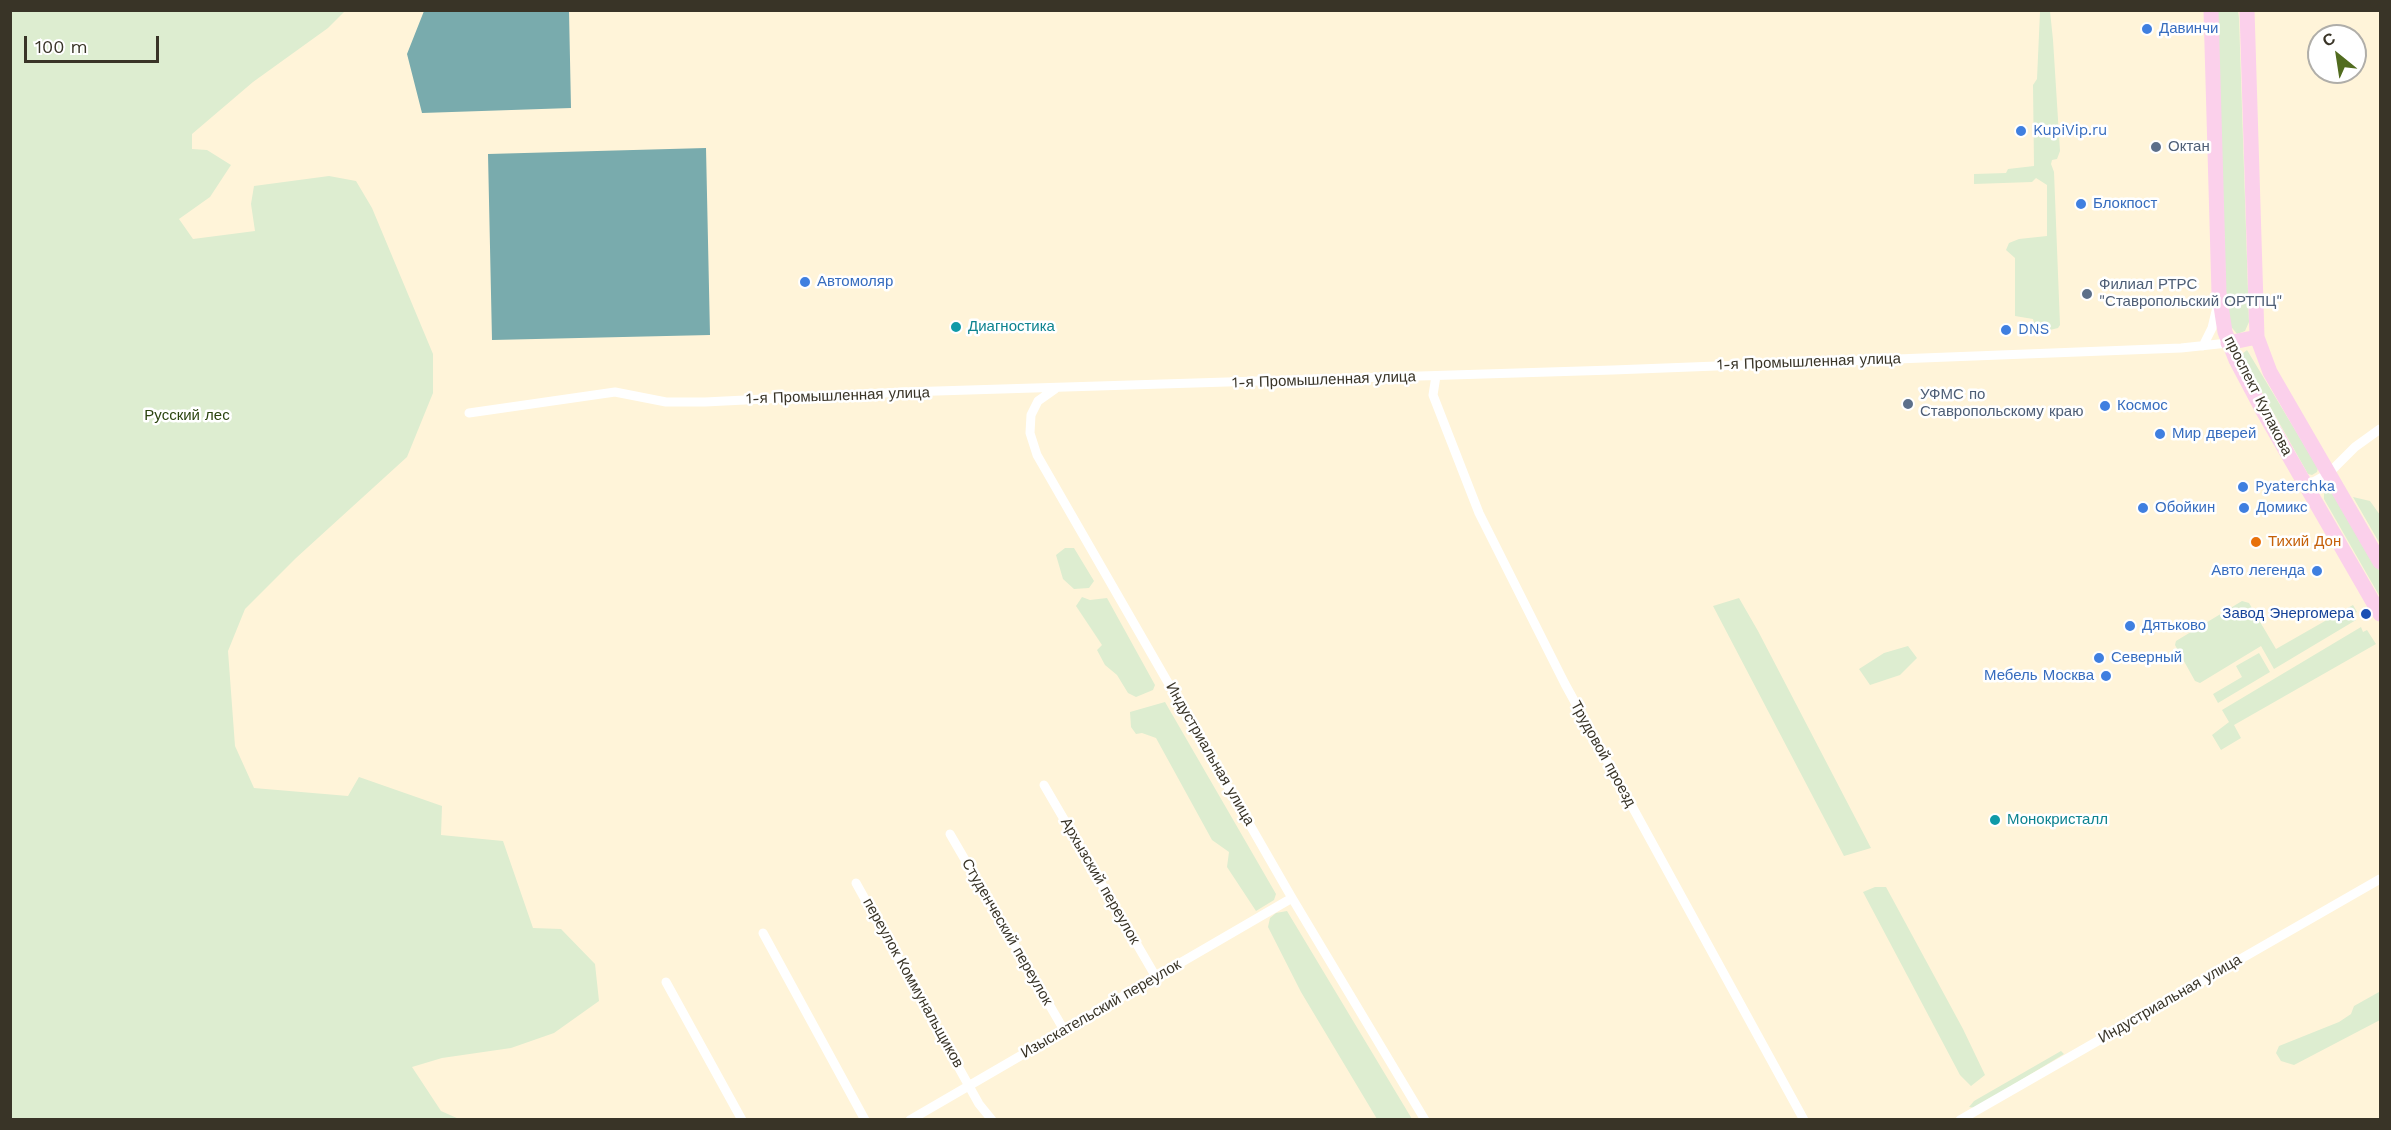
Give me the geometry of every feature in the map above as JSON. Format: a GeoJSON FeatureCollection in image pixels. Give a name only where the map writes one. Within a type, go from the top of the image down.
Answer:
{"type":"FeatureCollection","features":[{"type":"Feature","properties":{"kind":"main road","name":"проспект Кулакова"},"geometry":{"type":"LineString","coordinates":[[2211,10],[2221,344],[2236,360],[2380,614]]}},
{"type":"Feature","properties":{"kind":"main road","name":"проспект Кулакова"},"geometry":{"type":"LineString","coordinates":[[2247,10],[2257,337],[2270,372],[2380,562]]}},
{"type":"Feature","properties":{"kind":"main road"},"geometry":{"type":"LineString","coordinates":[[2221,344],[2257,337]]}},
{"type":"Feature","properties":{"kind":"street"},"geometry":{"type":"LineString","coordinates":[[2203,346],[2212,328],[2219,293]]}},
{"type":"Feature","properties":{"kind":"street"},"geometry":{"type":"LineString","coordinates":[[2181,348],[2203,338],[2212,328]]}},
{"type":"Feature","properties":{"kind":"street","name":"1-я Промышленная улица"},"geometry":{"type":"LineString","coordinates":[[469,413],[615,392],[666,402],[705,402],[896,393],[1436,376],[2181,348],[2221,344]]}},
{"type":"Feature","properties":{"kind":"street","name":"Трудовой проезд"},"geometry":{"type":"LineString","coordinates":[[1436,376],[1433,395],[1483,521],[1565,684],[1804,1119]]}},
{"type":"Feature","properties":{"kind":"street","name":"Индустриальная улица"},"geometry":{"type":"LineString","coordinates":[[1055,389],[1038,401],[1031,415],[1030,433],[1037,455],[1292,898],[1425,1119]]}},
{"type":"Feature","properties":{"kind":"street"},"geometry":{"type":"LineString","coordinates":[[2306,486],[2328,474],[2355,447],[2380,429]]}},
{"type":"Feature","properties":{"kind":"street","name":"Архызский переулок"},"geometry":{"type":"LineString","coordinates":[[1044,785],[1156,977]]}},
{"type":"Feature","properties":{"kind":"street","name":"Студенческий переулок"},"geometry":{"type":"LineString","coordinates":[[950,834],[1064,1030]]}},
{"type":"Feature","properties":{"kind":"street","name":"Индустриальная улица"},"geometry":{"type":"LineString","coordinates":[[1960,1119],[2380,879]]}},
{"type":"Feature","properties":{"kind":"street","name":"переулок Коммунальщиков"},"geometry":{"type":"LineString","coordinates":[[856,883],[970,1084],[979,1104],[992,1119]]}},
{"type":"Feature","properties":{"kind":"street","name":"Изыскательский переулок"},"geometry":{"type":"LineString","coordinates":[[910,1119],[1292,898]]}},
{"type":"Feature","properties":{"kind":"street"},"geometry":{"type":"LineString","coordinates":[[763,933],[865,1119]]}},
{"type":"Feature","properties":{"kind":"street"},"geometry":{"type":"LineString","coordinates":[[666,982],[742,1119]]}},
{"type":"Feature","properties":{"kind":"green space","name":"Русский лес"},"geometry":{"type":"Polygon","coordinates":[[[10,11],[345,11],[328,28],[253,82],[192,134],[192,149],[207,150],[231,165],[210,197],[179,219],[193,239],[255,231],[251,204],[254,186],[329,176],[356,181],[372,208],[433,354],[433,393],[407,457],[296,558],[245,609],[228,651],[235,746],[254,788],[348,796],[359,777],[442,806],[441,835],[503,841],[533,928],[561,929],[595,964],[599,1001],[554,1033],[511,1048],[442,1058],[412,1067],[441,1111],[459,1119],[11,1119],[10,11]]]}},
{"type":"Feature","properties":{"kind":"green space"},"geometry":{"type":"Polygon","coordinates":[[[2050,11],[2060,151],[2057,159],[2052,160],[2051,164],[2054,172],[2060,325],[2058,328],[2042,332],[2035,326],[2033,319],[2015,316],[2015,258],[2006,250],[2009,243],[2019,239],[2047,236],[2047,185],[2036,178],[2032,182],[1974,184],[1974,174],[2006,173],[2008,169],[2034,166],[2033,85],[2037,79],[2040,12],[2050,11]]]}},
{"type":"Feature","properties":{"kind":"green space"},"geometry":{"type":"Polygon","coordinates":[[[2217,11],[2238,11],[2239,18],[2249,322],[2245,331],[2237,334],[2229,324],[2226,291],[2217,11]]]}},
{"type":"Feature","properties":{"kind":"green space"},"geometry":{"type":"Polygon","coordinates":[[[2247,350],[2318,468],[2317,472],[2312,475],[2308,474],[2241,355],[2247,350]]]}},
{"type":"Feature","properties":{"kind":"green space"},"geometry":{"type":"Polygon","coordinates":[[[2335,492],[2380,572],[2380,597],[2324,499],[2324,493],[2335,492]]]}},
{"type":"Feature","properties":{"kind":"green space"},"geometry":{"type":"Polygon","coordinates":[[[2353,497],[2370,501],[2380,515],[2380,544],[2353,497]]]}},
{"type":"Feature","properties":{"kind":"green space"},"geometry":{"type":"Polygon","coordinates":[[[1065,548],[1074,548],[1094,581],[1089,588],[1074,589],[1063,579],[1056,555],[1065,548]]]}},
{"type":"Feature","properties":{"kind":"green space"},"geometry":{"type":"Polygon","coordinates":[[[1082,597],[1090,600],[1107,598],[1155,685],[1153,690],[1136,697],[1128,693],[1117,675],[1105,665],[1097,650],[1102,645],[1076,606],[1082,597]]]}},
{"type":"Feature","properties":{"kind":"green space"},"geometry":{"type":"Polygon","coordinates":[[[1739,598],[1871,848],[1844,856],[1713,606],[1739,598]]]}},
{"type":"Feature","properties":{"kind":"green space"},"geometry":{"type":"Polygon","coordinates":[[[2242,601],[2249,603],[2276,649],[2353,605],[2357,612],[2353,614],[2356,620],[2274,669],[2261,646],[2200,683],[2195,681],[2175,645],[2176,641],[2242,601]]]}},
{"type":"Feature","properties":{"kind":"green space"},"geometry":{"type":"Polygon","coordinates":[[[2361,627],[2363,632],[2367,630],[2376,644],[2234,725],[2241,738],[2221,750],[2212,735],[2229,722],[2222,710],[2361,627]]]}},
{"type":"Feature","properties":{"kind":"green space"},"geometry":{"type":"Polygon","coordinates":[[[1908,646],[1917,658],[1900,675],[1870,685],[1859,669],[1884,653],[1908,646]]]}},
{"type":"Feature","properties":{"kind":"green space"},"geometry":{"type":"Polygon","coordinates":[[[2259,653],[2270,672],[2218,703],[2213,694],[2242,677],[2236,666],[2259,653]]]}},
{"type":"Feature","properties":{"kind":"green space"},"geometry":{"type":"Polygon","coordinates":[[[1165,702],[1276,894],[1274,900],[1256,911],[1227,867],[1229,852],[1212,840],[1156,738],[1142,733],[1136,734],[1131,727],[1130,712],[1165,702]]]}},
{"type":"Feature","properties":{"kind":"green space"},"geometry":{"type":"Polygon","coordinates":[[[1875,887],[1886,887],[1963,1029],[1985,1075],[1971,1086],[1960,1075],[1863,892],[1875,887]]]}},
{"type":"Feature","properties":{"kind":"green space"},"geometry":{"type":"Polygon","coordinates":[[[1287,911],[1412,1119],[1377,1119],[1301,992],[1268,927],[1270,918],[1276,913],[1287,911]]]}},
{"type":"Feature","properties":{"kind":"green space"},"geometry":{"type":"Polygon","coordinates":[[[2379,992],[2380,1020],[2294,1065],[2281,1061],[2276,1053],[2279,1046],[2339,1022],[2351,1014],[2354,1006],[2379,992]]]}},
{"type":"Feature","properties":{"kind":"green space"},"geometry":{"type":"Polygon","coordinates":[[[2061,1051],[2064,1054],[1975,1108],[1969,1107],[1974,1101],[2061,1051]]]}},
{"type":"Feature","properties":{"kind":"water"},"geometry":{"type":"Polygon","coordinates":[[[424,11],[569,11],[571,108],[422,113],[407,54],[424,11]]]}},
{"type":"Feature","properties":{"kind":"water"},"geometry":{"type":"Polygon","coordinates":[[[706,148],[710,335],[492,340],[488,154],[706,148]]]}},
{"type":"Feature","properties":{"kind":"place","name":"Давинчи"},"geometry":{"type":"Point","coordinates":[2147,29]}},
{"type":"Feature","properties":{"kind":"place","name":"KupiVip.ru"},"geometry":{"type":"Point","coordinates":[2021,131]}},
{"type":"Feature","properties":{"kind":"place","name":"Октан"},"geometry":{"type":"Point","coordinates":[2156,147]}},
{"type":"Feature","properties":{"kind":"place","name":"Блокпост"},"geometry":{"type":"Point","coordinates":[2081,204]}},
{"type":"Feature","properties":{"kind":"place","name":"Автомоляр"},"geometry":{"type":"Point","coordinates":[805,282]}},
{"type":"Feature","properties":{"kind":"place","name":"Филиал РТРС \"Ставропольский ОРТПЦ\""},"geometry":{"type":"Point","coordinates":[2087,294]}},
{"type":"Feature","properties":{"kind":"place","name":"Диагностика"},"geometry":{"type":"Point","coordinates":[956,327]}},
{"type":"Feature","properties":{"kind":"place","name":"DNS"},"geometry":{"type":"Point","coordinates":[2006,330]}},
{"type":"Feature","properties":{"kind":"place","name":"УФМС по Ставропольскому краю"},"geometry":{"type":"Point","coordinates":[1908,404]}},
{"type":"Feature","properties":{"kind":"place","name":"Космос"},"geometry":{"type":"Point","coordinates":[2105,406]}},
{"type":"Feature","properties":{"kind":"place","name":"Мир дверей"},"geometry":{"type":"Point","coordinates":[2160,434]}},
{"type":"Feature","properties":{"kind":"place","name":"Pyaterchka"},"geometry":{"type":"Point","coordinates":[2243,487]}},
{"type":"Feature","properties":{"kind":"place","name":"Обойкин"},"geometry":{"type":"Point","coordinates":[2143,508]}},
{"type":"Feature","properties":{"kind":"place","name":"Домикс"},"geometry":{"type":"Point","coordinates":[2244,508]}},
{"type":"Feature","properties":{"kind":"place","name":"Тихий Дон"},"geometry":{"type":"Point","coordinates":[2256,542]}},
{"type":"Feature","properties":{"kind":"place","name":"Авто легенда"},"geometry":{"type":"Point","coordinates":[2317,571]}},
{"type":"Feature","properties":{"kind":"place","name":"Завод Энергомера"},"geometry":{"type":"Point","coordinates":[2366,614]}},
{"type":"Feature","properties":{"kind":"place","name":"Дятьково"},"geometry":{"type":"Point","coordinates":[2130,626]}},
{"type":"Feature","properties":{"kind":"place","name":"Северный"},"geometry":{"type":"Point","coordinates":[2099,658]}},
{"type":"Feature","properties":{"kind":"place","name":"Мебель Москва"},"geometry":{"type":"Point","coordinates":[2106,676]}},
{"type":"Feature","properties":{"kind":"place","name":"Монокристалл"},"geometry":{"type":"Point","coordinates":[1995,820]}}]}
